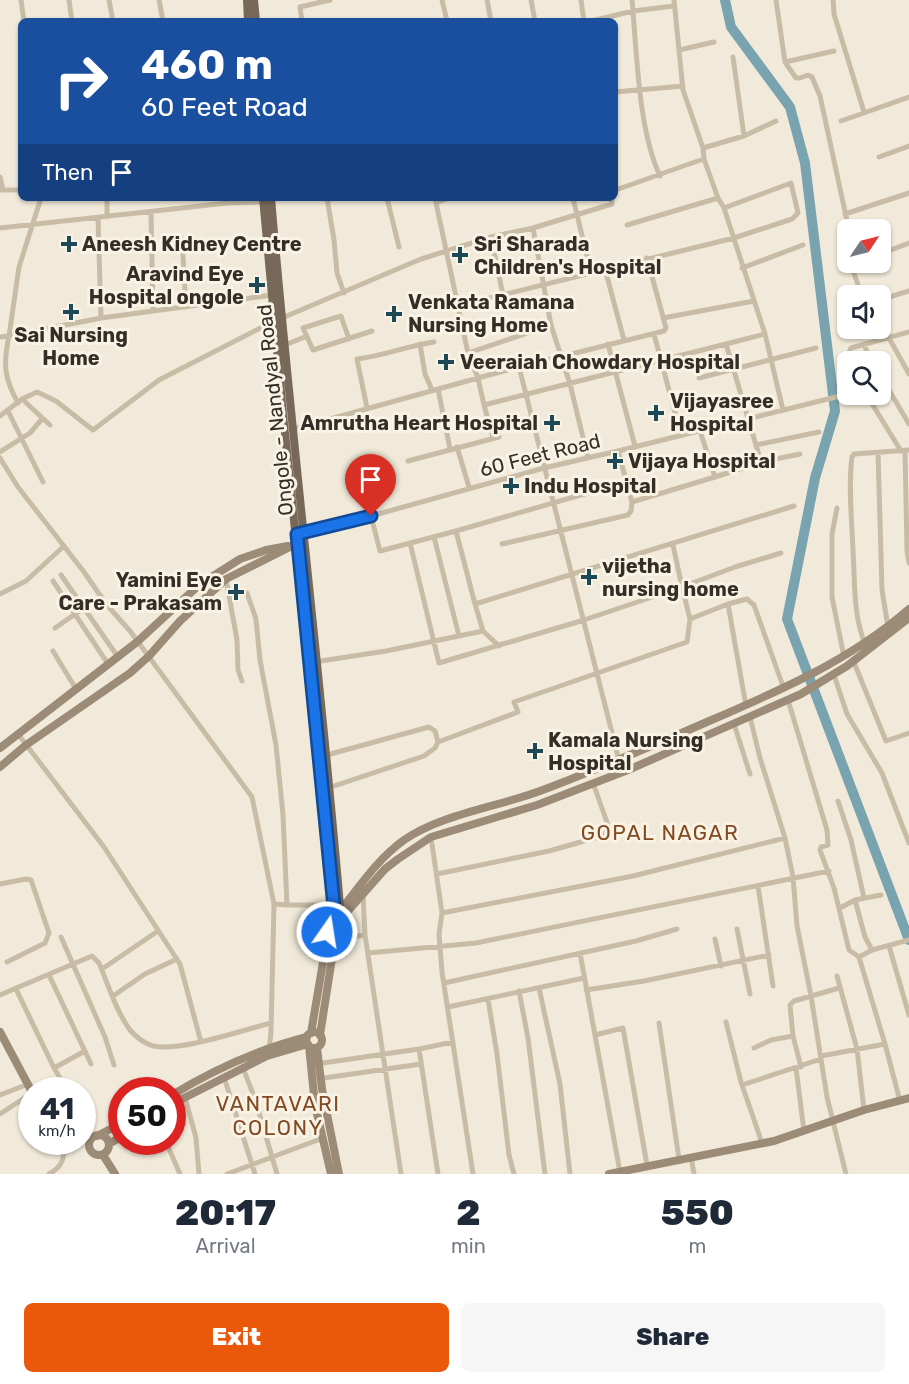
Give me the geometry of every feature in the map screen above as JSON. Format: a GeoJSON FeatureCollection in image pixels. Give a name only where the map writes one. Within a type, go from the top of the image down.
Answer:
{"type":"FeatureCollection","features":[{"type":"Feature","properties":{"kind":"main road"},"geometry":{"type":"LineString","coordinates":[[247,0],[248,18]]}},
{"type":"Feature","properties":{"kind":"main road"},"geometry":{"type":"LineString","coordinates":[[254,0],[256,18]]}},
{"type":"Feature","properties":{"kind":"main road","name":"Ongole - Nandyal Road"},"geometry":{"type":"LineString","coordinates":[[267,201],[272,295],[285,345],[282,368],[294,429],[301,538]]}},
{"type":"Feature","properties":{"kind":"main road","name":"Ongole - Nandyal Road"},"geometry":{"type":"LineString","coordinates":[[267,201],[338,911]]}},
{"type":"Feature","properties":{"kind":"main road"},"geometry":{"type":"LineString","coordinates":[[0,766],[130,673],[149,656],[180,621],[226,579],[301,538]]}},
{"type":"Feature","properties":{"kind":"main road"},"geometry":{"type":"LineString","coordinates":[[0,748],[137,642],[199,585],[240,559],[301,538]]}},
{"type":"Feature","properties":{"kind":"main road"},"geometry":{"type":"LineString","coordinates":[[338,911],[363,895],[385,869],[431,837],[537,805],[622,772],[808,690],[836,673],[849,657],[909,609]]}},
{"type":"Feature","properties":{"kind":"main road"},"geometry":{"type":"LineString","coordinates":[[339,1174],[310,1042],[338,911],[385,855],[426,828],[538,792],[620,760],[784,689],[849,657],[909,618]]}},
{"type":"Feature","properties":{"kind":"main road","name":"Ongole - Nandyal Road"},"geometry":{"type":"LineString","coordinates":[[314,662],[327,755],[338,911]]}},
{"type":"Feature","properties":{"kind":"main road"},"geometry":{"type":"LineString","coordinates":[[186,1087],[209,1073],[269,1052],[310,1042],[322,1043],[320,1035],[337,939],[338,911]]}},
{"type":"Feature","properties":{"kind":"main road"},"geometry":{"type":"LineString","coordinates":[[0,1032],[23,1077]]}},
{"type":"Feature","properties":{"kind":"main road"},"geometry":{"type":"LineString","coordinates":[[310,1042],[317,1033],[320,1035]]}},
{"type":"Feature","properties":{"kind":"main road"},"geometry":{"type":"LineString","coordinates":[[186,1096],[243,1068],[269,1052]]}},
{"type":"Feature","properties":{"kind":"main road"},"geometry":{"type":"LineString","coordinates":[[315,1065],[315,1105],[331,1174]]}},
{"type":"Feature","properties":{"kind":"main road"},"geometry":{"type":"LineString","coordinates":[[609,1174],[762,1143],[864,1110],[906,1100]]}},
{"type":"Feature","properties":{"kind":"main road"},"geometry":{"type":"LineString","coordinates":[[97,1136],[108,1130]]}},
{"type":"Feature","properties":{"kind":"main road"},"geometry":{"type":"LineString","coordinates":[[97,1136],[106,1138],[108,1142]]}},
{"type":"Feature","properties":{"kind":"main road"},"geometry":{"type":"LineString","coordinates":[[96,1154],[103,1155],[108,1150]]}},
{"type":"Feature","properties":{"kind":"main road"},"geometry":{"type":"LineString","coordinates":[[103,1155],[115,1174]]}},
{"type":"Feature","properties":{"kind":"street"},"geometry":{"type":"LineString","coordinates":[[21,0],[24,18]]}},
{"type":"Feature","properties":{"kind":"street"},"geometry":{"type":"LineString","coordinates":[[69,0],[72,18]]}},
{"type":"Feature","properties":{"kind":"street"},"geometry":{"type":"LineString","coordinates":[[109,0],[112,18]]}},
{"type":"Feature","properties":{"kind":"street"},"geometry":{"type":"LineString","coordinates":[[159,0],[162,18]]}},
{"type":"Feature","properties":{"kind":"street"},"geometry":{"type":"LineString","coordinates":[[302,18],[300,7],[330,0]]}},
{"type":"Feature","properties":{"kind":"street"},"geometry":{"type":"LineString","coordinates":[[442,0],[446,18]]}},
{"type":"Feature","properties":{"kind":"street"},"geometry":{"type":"LineString","coordinates":[[487,0],[490,18]]}},
{"type":"Feature","properties":{"kind":"street"},"geometry":{"type":"LineString","coordinates":[[531,0],[534,18]]}},
{"type":"Feature","properties":{"kind":"street"},"geometry":{"type":"LineString","coordinates":[[581,0],[584,18]]}},
{"type":"Feature","properties":{"kind":"street"},"geometry":{"type":"LineString","coordinates":[[632,0],[640,91],[651,157],[660,176]]}},
{"type":"Feature","properties":{"kind":"street"},"geometry":{"type":"LineString","coordinates":[[776,0],[785,62],[796,78],[808,75],[814,79],[829,132],[846,219]]}},
{"type":"Feature","properties":{"kind":"street"},"geometry":{"type":"LineString","coordinates":[[833,0],[834,14],[864,112]]}},
{"type":"Feature","properties":{"kind":"street"},"geometry":{"type":"LineString","coordinates":[[604,18],[674,3],[683,86],[703,148],[704,159],[724,208],[765,334],[783,410]]}},
{"type":"Feature","properties":{"kind":"street"},"geometry":{"type":"LineString","coordinates":[[679,50],[714,42]]}},
{"type":"Feature","properties":{"kind":"street"},"geometry":{"type":"LineString","coordinates":[[785,62],[834,51]]}},
{"type":"Feature","properties":{"kind":"street"},"geometry":{"type":"LineString","coordinates":[[733,57],[744,136]]}},
{"type":"Feature","properties":{"kind":"street"},"geometry":{"type":"LineString","coordinates":[[618,92],[683,86]]}},
{"type":"Feature","properties":{"kind":"street"},"geometry":{"type":"LineString","coordinates":[[841,120],[909,97]]}},
{"type":"Feature","properties":{"kind":"street"},"geometry":{"type":"LineString","coordinates":[[703,148],[744,136],[776,121]]}},
{"type":"Feature","properties":{"kind":"street"},"geometry":{"type":"LineString","coordinates":[[879,158],[909,146]]}},
{"type":"Feature","properties":{"kind":"street"},"geometry":{"type":"LineString","coordinates":[[618,189],[704,159]]}},
{"type":"Feature","properties":{"kind":"street"},"geometry":{"type":"LineString","coordinates":[[0,177],[2,190],[18,190]]}},
{"type":"Feature","properties":{"kind":"street"},"geometry":{"type":"LineString","coordinates":[[457,306],[734,238],[792,219],[798,213],[791,183],[724,208]]}},
{"type":"Feature","properties":{"kind":"street"},"geometry":{"type":"LineString","coordinates":[[845,214],[909,192]]}},
{"type":"Feature","properties":{"kind":"street"},"geometry":{"type":"LineString","coordinates":[[627,225],[718,198]]}},
{"type":"Feature","properties":{"kind":"street"},"geometry":{"type":"LineString","coordinates":[[40,201],[19,267],[5,373],[8,387],[20,401],[50,425]]}},
{"type":"Feature","properties":{"kind":"street"},"geometry":{"type":"LineString","coordinates":[[107,201],[107,217]]}},
{"type":"Feature","properties":{"kind":"street"},"geometry":{"type":"LineString","coordinates":[[0,228],[254,201]]}},
{"type":"Feature","properties":{"kind":"street"},"geometry":{"type":"LineString","coordinates":[[328,201],[337,273],[344,292]]}},
{"type":"Feature","properties":{"kind":"street"},"geometry":{"type":"LineString","coordinates":[[388,201],[399,247]]}},
{"type":"Feature","properties":{"kind":"street"},"geometry":{"type":"LineString","coordinates":[[408,461],[496,437],[468,353],[435,201]]}},
{"type":"Feature","properties":{"kind":"street"},"geometry":{"type":"LineString","coordinates":[[574,201],[591,273]]}},
{"type":"Feature","properties":{"kind":"street"},"geometry":{"type":"LineString","coordinates":[[0,416],[37,392],[56,401],[93,430],[159,380],[278,320],[445,251],[577,215],[612,204],[612,201]]}},
{"type":"Feature","properties":{"kind":"street"},"geometry":{"type":"LineString","coordinates":[[151,212],[153,311]]}},
{"type":"Feature","properties":{"kind":"street"},"geometry":{"type":"LineString","coordinates":[[98,218],[101,318]]}},
{"type":"Feature","properties":{"kind":"street"},"geometry":{"type":"LineString","coordinates":[[532,228],[551,325],[570,384],[588,458]]}},
{"type":"Feature","properties":{"kind":"street"},"geometry":{"type":"LineString","coordinates":[[491,237],[503,295]]}},
{"type":"Feature","properties":{"kind":"street"},"geometry":{"type":"LineString","coordinates":[[182,239],[186,307]]}},
{"type":"Feature","properties":{"kind":"street"},"geometry":{"type":"LineString","coordinates":[[891,250],[909,243]]}},
{"type":"Feature","properties":{"kind":"street"},"geometry":{"type":"LineString","coordinates":[[742,268],[803,245]]}},
{"type":"Feature","properties":{"kind":"street"},"geometry":{"type":"LineString","coordinates":[[294,429],[435,389],[664,331],[666,328],[648,258]]}},
{"type":"Feature","properties":{"kind":"street"},"geometry":{"type":"LineString","coordinates":[[605,269],[624,340]]}},
{"type":"Feature","properties":{"kind":"street"},"geometry":{"type":"LineString","coordinates":[[891,297],[909,291]]}},
{"type":"Feature","properties":{"kind":"street"},"geometry":{"type":"LineString","coordinates":[[0,337],[101,318],[272,295]]}},
{"type":"Feature","properties":{"kind":"street"},"geometry":{"type":"LineString","coordinates":[[663,318],[754,301]]}},
{"type":"Feature","properties":{"kind":"street"},"geometry":{"type":"LineString","coordinates":[[349,339],[341,316],[303,328],[313,350],[349,339],[372,331]]}},
{"type":"Feature","properties":{"kind":"street"},"geometry":{"type":"LineString","coordinates":[[468,353],[551,325]]}},
{"type":"Feature","properties":{"kind":"street"},"geometry":{"type":"LineString","coordinates":[[891,337],[909,332]]}},
{"type":"Feature","properties":{"kind":"street"},"geometry":{"type":"LineString","coordinates":[[654,334],[681,435]]}},
{"type":"Feature","properties":{"kind":"street"},"geometry":{"type":"LineString","coordinates":[[484,405],[765,334]]}},
{"type":"Feature","properties":{"kind":"street"},"geometry":{"type":"LineString","coordinates":[[285,345],[306,336]]}},
{"type":"Feature","properties":{"kind":"street"},"geometry":{"type":"LineString","coordinates":[[850,351],[850,349],[885,339]]}},
{"type":"Feature","properties":{"kind":"street"},"geometry":{"type":"LineString","coordinates":[[890,339],[909,374]]}},
{"type":"Feature","properties":{"kind":"street"},"geometry":{"type":"LineString","coordinates":[[367,408],[357,359],[376,357],[434,342]]}},
{"type":"Feature","properties":{"kind":"street"},"geometry":{"type":"LineString","coordinates":[[420,344],[425,374],[435,389],[450,449]]}},
{"type":"Feature","properties":{"kind":"street"},"geometry":{"type":"LineString","coordinates":[[608,344],[635,446]]}},
{"type":"Feature","properties":{"kind":"street"},"geometry":{"type":"LineString","coordinates":[[726,344],[761,462]]}},
{"type":"Feature","properties":{"kind":"street"},"geometry":{"type":"LineString","coordinates":[[864,345],[867,351]]}},
{"type":"Feature","properties":{"kind":"street"},"geometry":{"type":"LineString","coordinates":[[699,378],[816,348]]}},
{"type":"Feature","properties":{"kind":"street"},"geometry":{"type":"LineString","coordinates":[[519,367],[622,772]]}},
{"type":"Feature","properties":{"kind":"street"},"geometry":{"type":"LineString","coordinates":[[891,393],[909,424]]}},
{"type":"Feature","properties":{"kind":"street","name":"60 Feet Road"},"geometry":{"type":"LineString","coordinates":[[301,538],[469,487],[837,397]]}},
{"type":"Feature","properties":{"kind":"street"},"geometry":{"type":"LineString","coordinates":[[874,405],[905,451],[909,563]]}},
{"type":"Feature","properties":{"kind":"street"},"geometry":{"type":"LineString","coordinates":[[901,410],[909,405]]}},
{"type":"Feature","properties":{"kind":"street"},"geometry":{"type":"LineString","coordinates":[[8,411],[44,482]]}},
{"type":"Feature","properties":{"kind":"street"},"geometry":{"type":"LineString","coordinates":[[0,452],[23,438],[42,419]]}},
{"type":"Feature","properties":{"kind":"street"},"geometry":{"type":"LineString","coordinates":[[700,430],[715,477]]}},
{"type":"Feature","properties":{"kind":"street"},"geometry":{"type":"LineString","coordinates":[[756,445],[819,432]]}},
{"type":"Feature","properties":{"kind":"street"},"geometry":{"type":"LineString","coordinates":[[458,447],[469,487]]}},
{"type":"Feature","properties":{"kind":"street"},"geometry":{"type":"LineString","coordinates":[[502,544],[628,515],[632,502],[618,451]]}},
{"type":"Feature","properties":{"kind":"street"},"geometry":{"type":"LineString","coordinates":[[865,644],[859,629],[857,612],[851,460],[854,454],[905,451]]}},
{"type":"Feature","properties":{"kind":"street"},"geometry":{"type":"LineString","coordinates":[[878,453],[882,590],[888,627]]}},
{"type":"Feature","properties":{"kind":"street"},"geometry":{"type":"LineString","coordinates":[[632,502],[761,462],[800,454]]}},
{"type":"Feature","properties":{"kind":"street"},"geometry":{"type":"LineString","coordinates":[[0,458],[18,488],[149,656],[252,797],[274,904],[269,1052]]}},
{"type":"Feature","properties":{"kind":"street"},"geometry":{"type":"LineString","coordinates":[[371,516],[380,551],[605,488]]}},
{"type":"Feature","properties":{"kind":"street"},"geometry":{"type":"LineString","coordinates":[[475,604],[794,506]]}},
{"type":"Feature","properties":{"kind":"street"},"geometry":{"type":"LineString","coordinates":[[837,508],[832,534],[832,597],[849,657],[886,741],[909,733]]}},
{"type":"Feature","properties":{"kind":"street"},"geometry":{"type":"LineString","coordinates":[[456,531],[483,631],[499,646]]}},
{"type":"Feature","properties":{"kind":"street"},"geometry":{"type":"LineString","coordinates":[[434,537],[459,636]]}},
{"type":"Feature","properties":{"kind":"street"},"geometry":{"type":"LineString","coordinates":[[410,543],[439,663],[584,620],[781,553]]}},
{"type":"Feature","properties":{"kind":"street"},"geometry":{"type":"LineString","coordinates":[[438,742],[518,712],[514,702],[687,642],[690,619],[673,545]]}},
{"type":"Feature","properties":{"kind":"street"},"geometry":{"type":"LineString","coordinates":[[0,594],[26,580],[63,546]]}},
{"type":"Feature","properties":{"kind":"street"},"geometry":{"type":"LineString","coordinates":[[61,575],[118,657]]}},
{"type":"Feature","properties":{"kind":"street"},"geometry":{"type":"LineString","coordinates":[[226,579],[237,640],[238,670],[242,681]]}},
{"type":"Feature","properties":{"kind":"street"},"geometry":{"type":"LineString","coordinates":[[52,581],[108,664]]}},
{"type":"Feature","properties":{"kind":"street"},"geometry":{"type":"LineString","coordinates":[[247,593],[256,619],[262,670],[276,745],[284,815],[287,905]]}},
{"type":"Feature","properties":{"kind":"street"},"geometry":{"type":"LineString","coordinates":[[54,628],[100,596]]}},
{"type":"Feature","properties":{"kind":"street"},"geometry":{"type":"LineString","coordinates":[[690,619],[747,599],[754,605],[784,689]]}},
{"type":"Feature","properties":{"kind":"street"},"geometry":{"type":"LineString","coordinates":[[728,604],[746,706]]}},
{"type":"Feature","properties":{"kind":"street"},"geometry":{"type":"LineString","coordinates":[[314,662],[483,631]]}},
{"type":"Feature","properties":{"kind":"street"},"geometry":{"type":"LineString","coordinates":[[53,651],[76,689]]}},
{"type":"Feature","properties":{"kind":"street"},"geometry":{"type":"LineString","coordinates":[[836,673],[847,714],[882,773],[909,843]]}},
{"type":"Feature","properties":{"kind":"street"},"geometry":{"type":"LineString","coordinates":[[788,700],[827,830],[828,845],[820,850],[830,870],[849,950],[859,957],[885,1044],[906,1100]]}},
{"type":"Feature","properties":{"kind":"street"},"geometry":{"type":"LineString","coordinates":[[750,717],[785,838],[793,877],[797,926],[832,1122],[846,1174]]}},
{"type":"Feature","properties":{"kind":"street"},"geometry":{"type":"LineString","coordinates":[[734,724],[750,774]]}},
{"type":"Feature","properties":{"kind":"street"},"geometry":{"type":"LineString","coordinates":[[327,755],[429,727],[435,731],[438,742],[435,748],[424,756],[330,787]]}},
{"type":"Feature","properties":{"kind":"street"},"geometry":{"type":"LineString","coordinates":[[18,734],[104,847],[177,959],[184,974],[201,1041]]}},
{"type":"Feature","properties":{"kind":"street"},"geometry":{"type":"LineString","coordinates":[[437,874],[549,851],[602,836],[608,830],[608,825],[593,783]]}},
{"type":"Feature","properties":{"kind":"street"},"geometry":{"type":"LineString","coordinates":[[838,801],[851,840],[864,898]]}},
{"type":"Feature","properties":{"kind":"street"},"geometry":{"type":"LineString","coordinates":[[431,837],[442,913],[439,934],[444,983],[472,1174]]}},
{"type":"Feature","properties":{"kind":"street"},"geometry":{"type":"LineString","coordinates":[[442,913],[633,876],[785,838]]}},
{"type":"Feature","properties":{"kind":"street"},"geometry":{"type":"LineString","coordinates":[[368,953],[476,943],[830,870]]}},
{"type":"Feature","properties":{"kind":"street"},"geometry":{"type":"LineString","coordinates":[[0,884],[31,880],[50,933],[45,943],[7,962]]}},
{"type":"Feature","properties":{"kind":"street"},"geometry":{"type":"LineString","coordinates":[[758,886],[773,986]]}},
{"type":"Feature","properties":{"kind":"street"},"geometry":{"type":"LineString","coordinates":[[363,895],[365,935],[401,1174]]}},
{"type":"Feature","properties":{"kind":"street"},"geometry":{"type":"LineString","coordinates":[[840,908],[855,900],[881,895]]}},
{"type":"Feature","properties":{"kind":"street"},"geometry":{"type":"LineString","coordinates":[[855,900],[865,937],[872,950]]}},
{"type":"Feature","properties":{"kind":"street"},"geometry":{"type":"LineString","coordinates":[[274,904],[319,905],[338,911]]}},
{"type":"Feature","properties":{"kind":"street"},"geometry":{"type":"LineString","coordinates":[[444,983],[636,941],[677,929]]}},
{"type":"Feature","properties":{"kind":"street"},"geometry":{"type":"LineString","coordinates":[[737,929],[750,994]]}},
{"type":"Feature","properties":{"kind":"street"},"geometry":{"type":"LineString","coordinates":[[102,969],[158,931]]}},
{"type":"Feature","properties":{"kind":"street"},"geometry":{"type":"LineString","coordinates":[[337,939],[365,935]]}},
{"type":"Feature","properties":{"kind":"street"},"geometry":{"type":"LineString","coordinates":[[61,937],[105,1038],[114,1065]]}},
{"type":"Feature","properties":{"kind":"street"},"geometry":{"type":"LineString","coordinates":[[715,939],[722,966]]}},
{"type":"Feature","properties":{"kind":"street"},"geometry":{"type":"LineString","coordinates":[[859,957],[872,950],[909,940]]}},
{"type":"Feature","properties":{"kind":"street"},"geometry":{"type":"LineString","coordinates":[[889,946],[909,1015]]}},
{"type":"Feature","properties":{"kind":"street"},"geometry":{"type":"LineString","coordinates":[[580,953],[620,1172]]}},
{"type":"Feature","properties":{"kind":"street"},"geometry":{"type":"LineString","coordinates":[[586,990],[722,966],[769,955]]}},
{"type":"Feature","properties":{"kind":"street"},"geometry":{"type":"LineString","coordinates":[[0,995],[91,957],[97,959],[124,1020],[132,1032],[152,1046],[161,1047],[201,1041],[271,1023]]}},
{"type":"Feature","properties":{"kind":"street"},"geometry":{"type":"LineString","coordinates":[[113,996],[145,974],[177,959]]}},
{"type":"Feature","properties":{"kind":"street"},"geometry":{"type":"LineString","coordinates":[[49,975],[91,1064]]}},
{"type":"Feature","properties":{"kind":"street"},"geometry":{"type":"LineString","coordinates":[[837,976],[857,1049],[864,1110]]}},
{"type":"Feature","properties":{"kind":"street"},"geometry":{"type":"LineString","coordinates":[[448,1007],[584,978]]}},
{"type":"Feature","properties":{"kind":"street"},"geometry":{"type":"LineString","coordinates":[[539,988],[560,1084],[570,1174]]}},
{"type":"Feature","properties":{"kind":"street"},"geometry":{"type":"LineString","coordinates":[[804,1131],[799,1068],[790,1005],[794,1001],[839,988]]}},
{"type":"Feature","properties":{"kind":"street"},"geometry":{"type":"LineString","coordinates":[[16,989],[59,1077]]}},
{"type":"Feature","properties":{"kind":"street"},"geometry":{"type":"LineString","coordinates":[[519,991],[528,1038],[545,1174]]}},
{"type":"Feature","properties":{"kind":"street"},"geometry":{"type":"LineString","coordinates":[[488,999],[509,1155],[514,1174]]}},
{"type":"Feature","properties":{"kind":"street"},"geometry":{"type":"LineString","coordinates":[[726,1022],[742,1085],[762,1143]]}},
{"type":"Feature","properties":{"kind":"street"},"geometry":{"type":"LineString","coordinates":[[659,1023],[679,1159]]}},
{"type":"Feature","properties":{"kind":"street"},"geometry":{"type":"LineString","coordinates":[[595,1035],[623,1028],[647,1166]]}},
{"type":"Feature","properties":{"kind":"street"},"geometry":{"type":"LineString","coordinates":[[754,1048],[771,1040],[794,1036]]}},
{"type":"Feature","properties":{"kind":"street"},"geometry":{"type":"LineString","coordinates":[[315,1065],[419,1050],[453,1042]]}},
{"type":"Feature","properties":{"kind":"street"},"geometry":{"type":"LineString","coordinates":[[742,1085],[799,1068],[821,1057],[885,1044]]}},
{"type":"Feature","properties":{"kind":"street"},"geometry":{"type":"LineString","coordinates":[[419,1050],[438,1174]]}},
{"type":"Feature","properties":{"kind":"street"},"geometry":{"type":"LineString","coordinates":[[54,1068],[85,1051]]}},
{"type":"Feature","properties":{"kind":"street"},"geometry":{"type":"LineString","coordinates":[[324,1078],[421,1064]]}},
{"type":"Feature","properties":{"kind":"street"},"geometry":{"type":"LineString","coordinates":[[243,1068],[255,1099],[277,1174]]}},
{"type":"Feature","properties":{"kind":"street"},"geometry":{"type":"LineString","coordinates":[[224,1077],[255,1174]]}},
{"type":"Feature","properties":{"kind":"street"},"geometry":{"type":"LineString","coordinates":[[0,1095],[18,1092]]}},
{"type":"Feature","properties":{"kind":"street"},"geometry":{"type":"LineString","coordinates":[[0,1114],[18,1100]]}},
{"type":"Feature","properties":{"kind":"street"},"geometry":{"type":"LineString","coordinates":[[186,1101],[196,1138],[199,1174]]}},
{"type":"Feature","properties":{"kind":"street"},"geometry":{"type":"LineString","coordinates":[[226,1174],[323,1138]]}},
{"type":"Feature","properties":{"kind":"street"},"geometry":{"type":"LineString","coordinates":[[49,1174],[57,1169],[64,1159],[64,1155]]}},
{"type":"Feature","properties":{"kind":"street"},"geometry":{"type":"LineString","coordinates":[[172,1155],[180,1174]]}},
{"type":"Feature","properties":{"kind":"street"},"geometry":{"type":"LineString","coordinates":[[691,1157],[694,1174]]}},
{"type":"Feature","properties":{"kind":"waterway"},"geometry":{"type":"LineString","coordinates":[[725,0],[731,27],[790,107],[805,163],[835,411],[815,478],[787,619],[909,940]]}},
{"type":"Feature","properties":{"kind":"place","name":"Aneesh Kidney Centre"},"geometry":{"type":"Point","coordinates":[69,244]}},
{"type":"Feature","properties":{"kind":"place","name":"Sri Sharada Children's Hospital"},"geometry":{"type":"Point","coordinates":[460,255]}},
{"type":"Feature","properties":{"kind":"place","name":"Aravind Eye Hospital ongole"},"geometry":{"type":"Point","coordinates":[257,285]}},
{"type":"Feature","properties":{"kind":"place","name":"Sai Nursing Home"},"geometry":{"type":"Point","coordinates":[71,312]}},
{"type":"Feature","properties":{"kind":"place","name":"Venkata Ramana Nursing Home"},"geometry":{"type":"Point","coordinates":[394,314]}},
{"type":"Feature","properties":{"kind":"place","name":"Veeraiah Chowdary Hospital"},"geometry":{"type":"Point","coordinates":[446,362]}},
{"type":"Feature","properties":{"kind":"place","name":"Vijayasree Hospital"},"geometry":{"type":"Point","coordinates":[656,413]}},
{"type":"Feature","properties":{"kind":"place","name":"Amrutha Heart Hospital"},"geometry":{"type":"Point","coordinates":[552,423]}},
{"type":"Feature","properties":{"kind":"place","name":"Vijaya Hospital"},"geometry":{"type":"Point","coordinates":[615,461]}},
{"type":"Feature","properties":{"kind":"place","name":"Indu Hospital"},"geometry":{"type":"Point","coordinates":[511,486]}},
{"type":"Feature","properties":{"kind":"place","name":"vijetha nursing home"},"geometry":{"type":"Point","coordinates":[589,577]}},
{"type":"Feature","properties":{"kind":"place","name":"Yamini Eye Care - Prakasam"},"geometry":{"type":"Point","coordinates":[236,592]}},
{"type":"Feature","properties":{"kind":"place","name":"Kamala Nursing Hospital"},"geometry":{"type":"Point","coordinates":[535,751]}},
{"type":"Feature","properties":{"kind":"district","name":"GOPAL NAGAR"},"geometry":{"type":"Point","coordinates":[660,832]}},
{"type":"Feature","properties":{"kind":"district","name":"VANTAVARI COLONY"},"geometry":{"type":"Point","coordinates":[278,1115]}},
{"type":"Feature","properties":{"kind":"route"},"geometry":{"type":"LineString","coordinates":[[327,932],[331,910],[334,907],[297,534],[371,516]]}}]}
